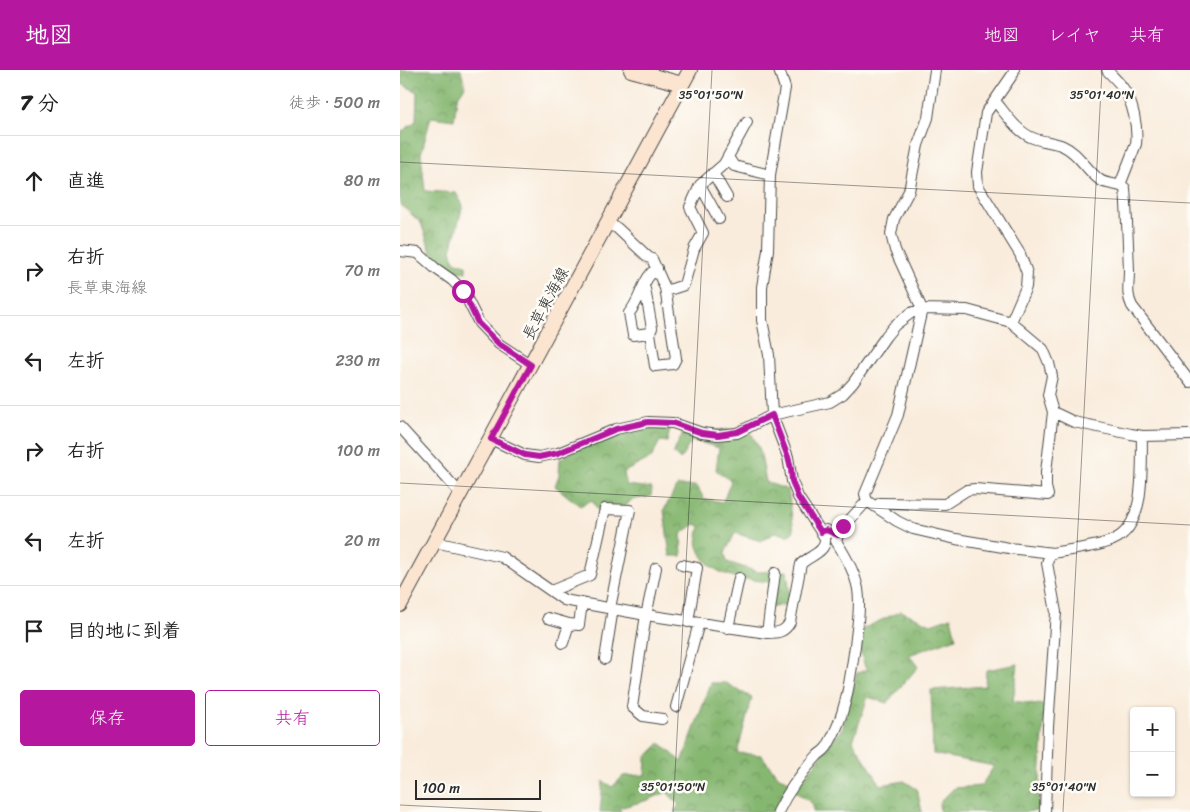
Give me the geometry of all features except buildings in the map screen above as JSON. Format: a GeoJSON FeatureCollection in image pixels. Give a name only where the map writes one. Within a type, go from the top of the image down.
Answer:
{"type":"FeatureCollection","features":[{"type":"Feature","properties":{"kind":"main road"},"geometry":{"type":"LineString","coordinates":[[631,70],[682,84]]}},
{"type":"Feature","properties":{"kind":"main road","name":"長草東海線"},"geometry":{"type":"LineString","coordinates":[[400,605],[690,70]]}},
{"type":"Feature","properties":{"kind":"street"},"geometry":{"type":"LineString","coordinates":[[435,542],[502,557],[564,600],[699,624],[767,633],[780,632],[790,622],[800,564],[825,546],[825,538],[798,497],[792,481],[788,457],[772,415],[769,355],[762,320],[762,288],[768,250],[770,175],[786,88],[779,70]]}},
{"type":"Feature","properties":{"kind":"street"},"geometry":{"type":"LineString","coordinates":[[936,70],[928,118],[918,145],[909,191],[894,219],[892,234],[895,250],[922,309],[898,415],[865,494],[867,501],[897,522],[913,530],[1009,548],[1053,552],[1112,541],[1123,536],[1134,522],[1139,506],[1142,436]]}},
{"type":"Feature","properties":{"kind":"street"},"geometry":{"type":"LineString","coordinates":[[1011,322],[1026,287],[1027,273],[1020,254],[978,186],[977,172],[986,113],[1014,74],[1014,70]]}},
{"type":"Feature","properties":{"kind":"street"},"geometry":{"type":"LineString","coordinates":[[1107,70],[1124,89],[1130,102],[1137,136],[1136,144],[1120,185]]}},
{"type":"Feature","properties":{"kind":"street"},"geometry":{"type":"LineString","coordinates":[[995,101],[1022,132],[1033,138],[1063,146],[1078,156],[1090,172],[1102,182],[1120,185],[1125,188],[1129,274],[1128,299],[1190,382]]}},
{"type":"Feature","properties":{"kind":"street"},"geometry":{"type":"LineString","coordinates":[[666,290],[684,285],[694,249],[703,232],[690,208],[700,185],[724,164],[746,122]]}},
{"type":"Feature","properties":{"kind":"street"},"geometry":{"type":"LineString","coordinates":[[728,157],[740,178]]}},
{"type":"Feature","properties":{"kind":"street"},"geometry":{"type":"LineString","coordinates":[[734,166],[770,175]]}},
{"type":"Feature","properties":{"kind":"street"},"geometry":{"type":"LineString","coordinates":[[713,173],[727,196]]}},
{"type":"Feature","properties":{"kind":"street"},"geometry":{"type":"LineString","coordinates":[[700,185],[719,219]]}},
{"type":"Feature","properties":{"kind":"street"},"geometry":{"type":"LineString","coordinates":[[607,224],[617,228],[652,259],[666,290],[676,358],[672,364],[655,366],[650,332],[652,328],[645,289],[643,288]]}},
{"type":"Feature","properties":{"kind":"street"},"geometry":{"type":"LineString","coordinates":[[400,251],[418,253],[452,280],[463,291],[478,323],[499,344],[531,365]]}},
{"type":"Feature","properties":{"kind":"street"},"geometry":{"type":"LineString","coordinates":[[650,332],[632,334],[629,313],[637,303],[650,273],[656,268]]}},
{"type":"Feature","properties":{"kind":"street"},"geometry":{"type":"LineString","coordinates":[[491,439],[525,455],[539,457],[558,453],[616,429],[648,422],[673,423],[702,433],[718,435],[737,432],[772,415],[830,402],[853,383],[895,325],[911,313],[922,309],[966,310],[1011,322],[1043,349],[1052,376],[1048,395],[1053,412],[1046,472],[1048,495],[975,489],[967,490],[945,504],[880,504],[876,507]]}},
{"type":"Feature","properties":{"kind":"street"},"geometry":{"type":"LineString","coordinates":[[1053,412],[1074,422],[1142,436],[1190,435]]}},
{"type":"Feature","properties":{"kind":"street"},"geometry":{"type":"LineString","coordinates":[[401,432],[461,494]]}},
{"type":"Feature","properties":{"kind":"street"},"geometry":{"type":"LineString","coordinates":[[778,812],[791,790],[817,756],[827,747],[837,727],[847,699],[852,677],[859,601],[856,580],[846,556],[836,540],[843,526],[867,501]]}},
{"type":"Feature","properties":{"kind":"street"},"geometry":{"type":"LineString","coordinates":[[551,591],[590,575],[605,509],[630,510],[611,608],[605,659]]}},
{"type":"Feature","properties":{"kind":"street"},"geometry":{"type":"LineString","coordinates":[[821,532],[826,530],[838,535]]}},
{"type":"Feature","properties":{"kind":"street"},"geometry":{"type":"LineString","coordinates":[[1045,812],[1048,727],[1056,612],[1046,563],[1053,552]]}},
{"type":"Feature","properties":{"kind":"street"},"geometry":{"type":"LineString","coordinates":[[682,565],[697,568],[688,622]]}},
{"type":"Feature","properties":{"kind":"street"},"geometry":{"type":"LineString","coordinates":[[656,568],[646,615],[632,707],[643,716],[662,718]]}},
{"type":"Feature","properties":{"kind":"street"},"geometry":{"type":"LineString","coordinates":[[767,633],[775,573]]}},
{"type":"Feature","properties":{"kind":"street"},"geometry":{"type":"LineString","coordinates":[[728,628],[739,578]]}},
{"type":"Feature","properties":{"kind":"street"},"geometry":{"type":"LineString","coordinates":[[548,618],[580,625],[582,603]]}},
{"type":"Feature","properties":{"kind":"street"},"geometry":{"type":"LineString","coordinates":[[564,643],[569,624]]}},
{"type":"Feature","properties":{"kind":"street"},"geometry":{"type":"LineString","coordinates":[[676,707],[699,624]]}},
{"type":"Feature","properties":{"kind":"green space"},"geometry":{"type":"Polygon","coordinates":[[[400,70],[461,70],[465,86],[457,98],[454,120],[431,117],[421,154],[425,191],[456,193],[463,205],[451,250],[454,261],[466,265],[466,272],[445,269],[432,255],[421,223],[400,204],[400,133],[416,121],[417,92],[400,83],[400,70]]]}},
{"type":"Feature","properties":{"kind":"green space"},"geometry":{"type":"Polygon","coordinates":[[[647,425],[671,425],[667,442],[660,441],[651,458],[624,472],[626,485],[652,488],[651,496],[631,500],[626,506],[599,512],[592,500],[580,506],[555,486],[559,475],[560,459],[593,441],[647,425]]]}},
{"type":"Feature","properties":{"kind":"green space"},"geometry":{"type":"Polygon","coordinates":[[[749,429],[760,450],[766,482],[788,490],[794,531],[788,536],[776,532],[761,541],[735,533],[725,553],[727,562],[758,572],[787,571],[791,604],[767,608],[771,582],[738,578],[718,571],[709,565],[697,544],[700,526],[695,524],[681,534],[682,556],[670,556],[664,510],[677,486],[697,486],[704,499],[723,502],[731,481],[716,470],[719,448],[692,440],[680,460],[673,453],[684,431],[749,429]]]}},
{"type":"Feature","properties":{"kind":"green space"},"geometry":{"type":"Polygon","coordinates":[[[901,611],[931,624],[951,617],[956,638],[909,655],[918,667],[887,703],[868,697],[853,741],[881,785],[904,781],[917,789],[922,812],[813,812],[813,804],[794,791],[843,727],[857,673],[866,670],[860,651],[862,629],[901,611]]]}},
{"type":"Feature","properties":{"kind":"green space"},"geometry":{"type":"Polygon","coordinates":[[[1018,664],[1013,701],[1045,705],[1038,810],[1026,812],[940,812],[939,803],[954,788],[981,786],[994,766],[933,754],[931,690],[985,686],[986,670],[1018,664]]]}},
{"type":"Feature","properties":{"kind":"green space"},"geometry":{"type":"Polygon","coordinates":[[[711,683],[726,683],[752,698],[737,753],[761,755],[779,777],[792,782],[773,812],[674,812],[679,805],[667,792],[648,800],[619,808],[621,812],[600,812],[603,781],[612,787],[623,776],[645,775],[646,757],[660,743],[682,762],[711,683]]]}},
{"type":"Feature","properties":{"kind":"route"},"geometry":{"type":"LineString","coordinates":[[463,291],[478,323],[499,344],[531,365],[491,439],[525,455],[539,457],[558,453],[595,437],[630,425],[648,422],[673,423],[702,433],[718,435],[737,432],[772,415],[788,457],[792,481],[798,497],[821,532],[826,530],[838,535],[843,526]]}}]}
